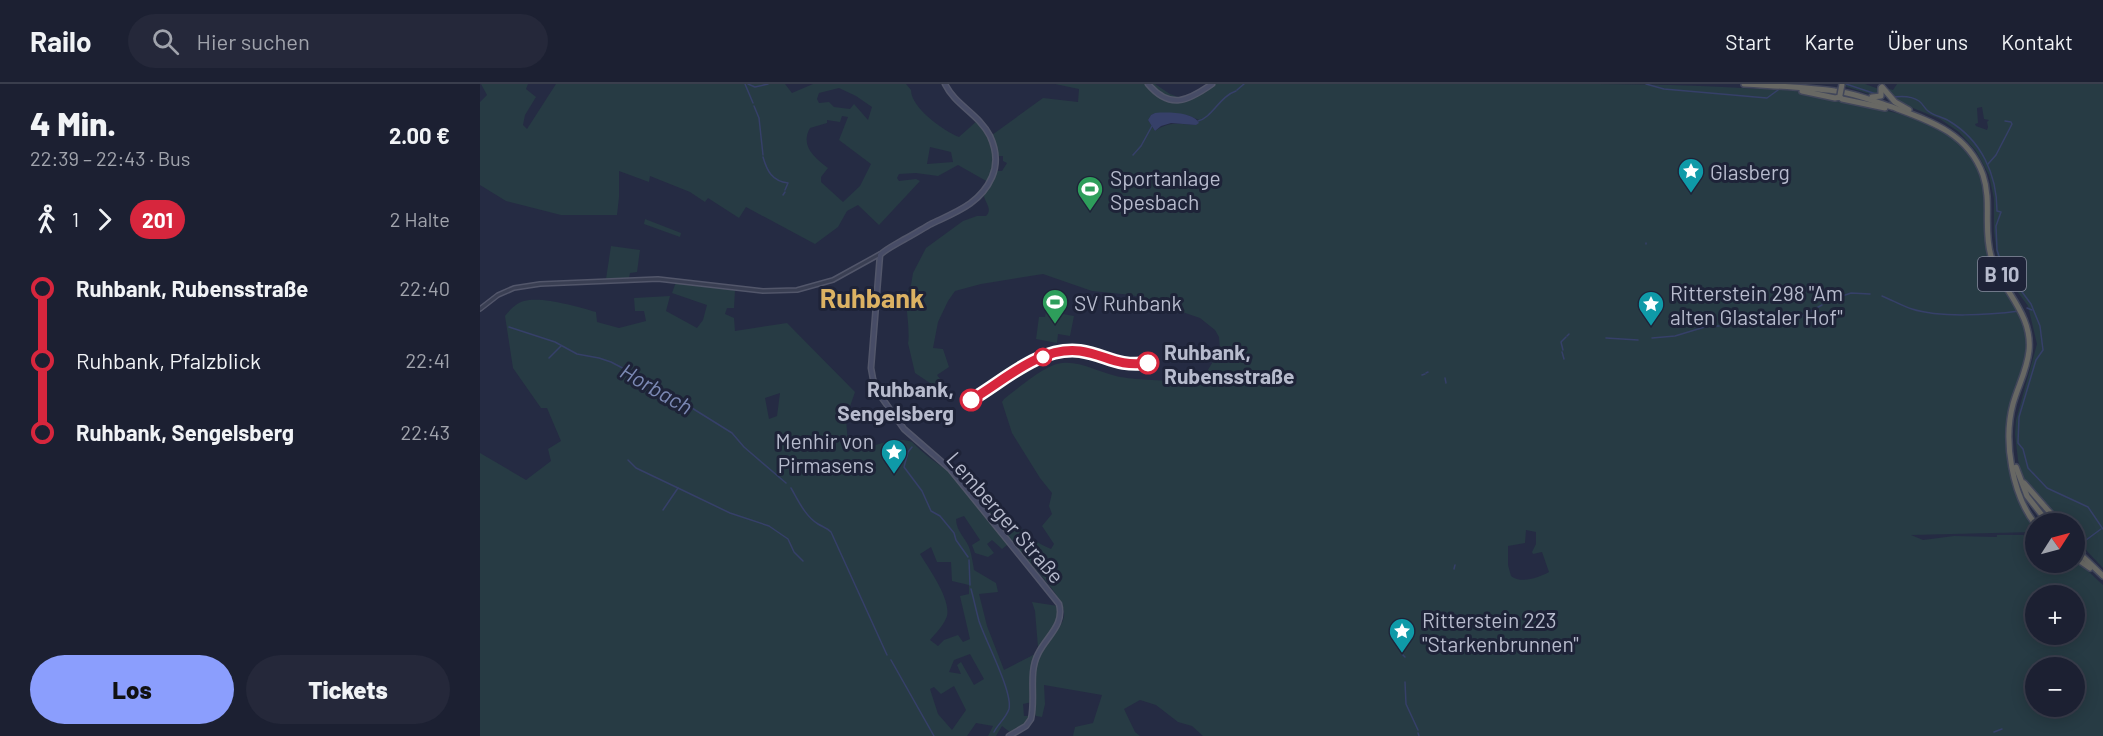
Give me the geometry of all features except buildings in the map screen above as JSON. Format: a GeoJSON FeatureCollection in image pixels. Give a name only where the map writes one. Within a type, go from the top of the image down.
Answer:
{"type":"FeatureCollection","features":[{"type":"Feature","properties":{"kind":"highway","name":"B 10"},"geometry":{"type":"LineString","coordinates":[[1744,84],[1847,93],[1908,112]]}},
{"type":"Feature","properties":{"kind":"highway","name":"B 10"},"geometry":{"type":"LineString","coordinates":[[1787,84],[1836,88],[1872,97],[1936,124],[1959,139],[1973,156],[1985,182],[1991,258],[2021,311],[2029,339],[2027,363],[2010,417],[2009,447],[2025,496],[2038,513]]}},
{"type":"Feature","properties":{"kind":"highway"},"geometry":{"type":"LineString","coordinates":[[1840,96],[1842,84]]}},
{"type":"Feature","properties":{"kind":"highway"},"geometry":{"type":"LineString","coordinates":[[1777,86],[1835,98],[1840,96]]}},
{"type":"Feature","properties":{"kind":"highway"},"geometry":{"type":"LineString","coordinates":[[1872,97],[1882,95],[1881,87],[1908,112]]}},
{"type":"Feature","properties":{"kind":"highway"},"geometry":{"type":"LineString","coordinates":[[1840,96],[1842,99],[1908,112]]}},
{"type":"Feature","properties":{"kind":"highway"},"geometry":{"type":"LineString","coordinates":[[2015,470],[2050,513]]}},
{"type":"Feature","properties":{"kind":"highway"},"geometry":{"type":"LineString","coordinates":[[2015,470],[2022,503],[2028,513]]}},
{"type":"Feature","properties":{"kind":"highway"},"geometry":{"type":"LineString","coordinates":[[2085,557],[2092,567]]}},
{"type":"Feature","properties":{"kind":"highway"},"geometry":{"type":"LineString","coordinates":[[2085,561],[2103,578]]}},
{"type":"Feature","properties":{"kind":"main road"},"geometry":{"type":"LineString","coordinates":[[879,256],[927,226],[968,206],[984,190],[993,174],[996,155],[990,136],[979,120],[954,99],[945,84]]}},
{"type":"Feature","properties":{"kind":"main road"},"geometry":{"type":"LineString","coordinates":[[1148,84],[1160,96],[1177,101],[1193,97],[1212,84]]}},
{"type":"Feature","properties":{"kind":"main road","name":"Lemberger Straße"},"geometry":{"type":"LineString","coordinates":[[879,256],[871,366],[873,378],[882,398],[904,429],[952,472],[1059,604],[1061,615],[1059,623],[1040,650],[1035,662],[1031,721],[1009,736]]}},
{"type":"Feature","properties":{"kind":"street"},"geometry":{"type":"LineString","coordinates":[[480,309],[498,295],[514,288],[540,284],[658,279],[763,291],[797,290],[833,280],[879,256]]}},
{"type":"Feature","properties":{"kind":"shaded area"},"geometry":{"type":"Polygon","coordinates":[[[481,84],[528,84],[526,89],[536,97],[525,115],[523,125],[527,129],[556,84],[785,84],[792,93],[813,84],[906,84],[922,111],[937,124],[959,137],[978,120],[990,142],[993,165],[988,182],[958,165],[938,176],[916,173],[899,174],[897,178],[899,181],[916,179],[920,181],[879,225],[858,205],[847,211],[838,227],[815,244],[746,207],[739,218],[708,198],[705,202],[690,192],[650,176],[649,182],[619,171],[617,215],[561,215],[506,201],[480,185],[480,102],[487,95],[481,84]],[[839,88],[819,93],[817,99],[819,103],[829,102],[834,107],[850,109],[854,104],[868,120],[872,107],[839,88]],[[842,116],[840,122],[827,120],[827,123],[810,128],[807,140],[810,151],[828,168],[821,177],[821,182],[843,202],[860,186],[871,164],[839,140],[848,117],[842,116]],[[930,147],[927,164],[953,162],[951,152],[930,147]]]}},
{"type":"Feature","properties":{"kind":"shaded area"},"geometry":{"type":"Polygon","coordinates":[[[1055,84],[1155,84],[1183,99],[1196,97],[1214,84],[1694,86],[1795,91],[1898,113],[1944,131],[1968,153],[1980,174],[1983,184],[1989,261],[1998,281],[2016,308],[2024,328],[2025,354],[2009,414],[2007,448],[2013,482],[2026,513],[2025,532],[1911,535],[1923,540],[1954,536],[2025,535],[2025,573],[2085,573],[2085,568],[2103,585],[2103,736],[1203,736],[1192,726],[1178,722],[1156,705],[1140,700],[1124,709],[1135,732],[1140,736],[1073,736],[1075,727],[1093,723],[1102,695],[1044,685],[1045,704],[1042,717],[1036,716],[1034,711],[1036,665],[1041,651],[1062,622],[1064,612],[1062,604],[1050,586],[1011,542],[1002,549],[992,540],[987,544],[994,553],[988,557],[975,553],[972,545],[980,540],[964,516],[956,519],[956,524],[969,546],[974,570],[996,583],[998,592],[979,594],[987,626],[1004,670],[1037,653],[1033,665],[1032,702],[1023,704],[1024,716],[1031,716],[1027,723],[1011,733],[1002,726],[996,736],[988,736],[993,726],[976,723],[967,736],[480,736],[480,453],[526,480],[551,461],[548,449],[561,441],[547,408],[541,408],[513,368],[505,316],[516,305],[524,301],[550,301],[596,312],[597,322],[619,328],[646,321],[644,311],[635,311],[634,298],[670,296],[666,311],[697,328],[703,320],[707,305],[672,293],[676,282],[735,290],[734,308],[727,308],[725,314],[734,318],[735,331],[787,323],[855,392],[846,418],[848,445],[853,450],[897,440],[912,442],[940,465],[991,499],[1033,539],[1051,549],[1054,544],[1042,526],[1052,514],[1049,506],[1052,493],[1012,433],[1002,402],[1004,399],[1040,372],[1062,363],[1083,365],[1116,376],[1134,379],[1173,381],[1203,378],[1220,350],[1219,337],[1215,330],[1200,318],[1132,295],[1092,291],[1043,274],[981,284],[955,291],[938,322],[933,348],[943,349],[949,367],[937,375],[946,387],[942,391],[915,373],[908,343],[908,320],[904,296],[926,248],[963,221],[977,216],[986,216],[988,213],[989,208],[984,196],[997,171],[1002,171],[1007,163],[1003,161],[1003,156],[999,156],[992,135],[1043,98],[1078,102],[1079,89],[1055,84]],[[1155,113],[1148,120],[1155,131],[1170,124],[1196,125],[1199,120],[1187,115],[1155,113]],[[780,393],[765,398],[769,419],[777,416],[780,393]],[[1526,530],[1525,543],[1508,546],[1508,565],[1511,576],[1525,580],[1549,572],[1542,552],[1533,554],[1532,552],[1536,544],[1536,532],[1526,530]],[[931,547],[920,554],[943,593],[947,609],[944,623],[930,640],[938,646],[944,640],[958,635],[963,642],[970,639],[960,596],[969,594],[969,585],[952,581],[951,562],[937,562],[931,547]],[[970,654],[954,660],[949,672],[961,674],[957,665],[961,662],[974,685],[984,679],[970,654]],[[954,686],[941,694],[934,687],[930,689],[938,714],[952,730],[966,710],[954,686]]]}},
{"type":"Feature","properties":{"kind":"shaded area"},"geometry":{"type":"Polygon","coordinates":[[[1844,84],[1865,84],[1879,89],[1881,93],[1876,96],[1844,86],[1844,84]]]}},
{"type":"Feature","properties":{"kind":"shaded area"},"geometry":{"type":"Polygon","coordinates":[[[1897,84],[2103,84],[2103,568],[2085,549],[2085,513],[2052,513],[2022,476],[2015,434],[2016,420],[2037,344],[2028,306],[2008,279],[1997,256],[1994,199],[1989,175],[1976,151],[1959,132],[1940,119],[1898,102],[1886,88],[1893,90],[1897,84]],[[1982,107],[1977,108],[1978,123],[1975,124],[1976,126],[1987,130],[1989,120],[1984,119],[1982,107]]]}},
{"type":"Feature","properties":{"kind":"shaded area"},"geometry":{"type":"Polygon","coordinates":[[[645,219],[681,233],[680,237],[644,224],[645,219]]]}},
{"type":"Feature","properties":{"kind":"shaded area"},"geometry":{"type":"Polygon","coordinates":[[[611,246],[640,250],[637,272],[630,273],[629,278],[606,279],[611,246]]]}},
{"type":"Feature","properties":{"kind":"shaded area","name":"SV Ruhbank"},"geometry":{"type":"Polygon","coordinates":[[[1046,311],[1074,316],[1070,336],[1058,334],[1057,343],[1036,339],[1039,317],[1045,317],[1046,311]]]}},
{"type":"Feature","properties":{"kind":"shaded area"},"geometry":{"type":"Polygon","coordinates":[[[1032,602],[1058,606],[1058,620],[1040,648],[1038,647],[1032,602]]]}},
{"type":"Feature","properties":{"kind":"water"},"geometry":{"type":"Polygon","coordinates":[[[1155,113],[1186,115],[1196,119],[1199,123],[1196,125],[1171,123],[1155,131],[1148,120],[1155,113]]]}},
{"type":"Feature","properties":{"kind":"waterway"},"geometry":{"type":"LineString","coordinates":[[745,84],[753,103]]}},
{"type":"Feature","properties":{"kind":"waterway"},"geometry":{"type":"LineString","coordinates":[[748,84],[755,87],[768,84]]}},
{"type":"Feature","properties":{"kind":"waterway"},"geometry":{"type":"LineString","coordinates":[[1237,90],[1244,84]]}},
{"type":"Feature","properties":{"kind":"waterway"},"geometry":{"type":"LineString","coordinates":[[1646,84],[1664,89],[1767,98],[1778,90]]}},
{"type":"Feature","properties":{"kind":"waterway"},"geometry":{"type":"LineString","coordinates":[[1846,84],[1876,94]]}},
{"type":"Feature","properties":{"kind":"waterway"},"geometry":{"type":"LineString","coordinates":[[1198,121],[1208,116],[1225,97],[1236,91]]}},
{"type":"Feature","properties":{"kind":"waterway"},"geometry":{"type":"LineString","coordinates":[[1893,97],[1916,99],[1930,113],[1949,121],[1970,138],[1985,159],[1994,184],[1997,211],[2001,212],[1996,226],[1997,250],[2002,265],[2031,304],[2040,326],[2043,350],[2036,360],[2019,417],[2018,443],[2023,449],[2028,468],[2047,488],[2088,507],[2103,529]]}},
{"type":"Feature","properties":{"kind":"waterway"},"geometry":{"type":"LineString","coordinates":[[754,106],[759,118],[763,155]]}},
{"type":"Feature","properties":{"kind":"waterway"},"geometry":{"type":"LineString","coordinates":[[1988,164],[1996,155],[2012,124],[2005,121]]}},
{"type":"Feature","properties":{"kind":"waterway"},"geometry":{"type":"LineString","coordinates":[[1133,155],[1152,126]]}},
{"type":"Feature","properties":{"kind":"waterway"},"geometry":{"type":"LineString","coordinates":[[763,157],[766,167],[774,178],[788,183],[785,190]]}},
{"type":"Feature","properties":{"kind":"waterway"},"geometry":{"type":"LineString","coordinates":[[1825,302],[1851,293],[1870,294]]}},
{"type":"Feature","properties":{"kind":"waterway"},"geometry":{"type":"LineString","coordinates":[[1882,296],[1912,309],[1936,314],[2019,311]]}},
{"type":"Feature","properties":{"kind":"waterway"},"geometry":{"type":"LineString","coordinates":[[1722,326],[1759,321],[1786,322],[1822,305]]}},
{"type":"Feature","properties":{"kind":"waterway"},"geometry":{"type":"LineString","coordinates":[[2027,308],[2032,310]]}},
{"type":"Feature","properties":{"kind":"waterway"},"geometry":{"type":"LineString","coordinates":[[1652,338],[1675,336],[1708,326],[1719,326]]}},
{"type":"Feature","properties":{"kind":"waterway","name":"Horbach"},"geometry":{"type":"LineString","coordinates":[[509,327],[555,342],[577,354],[611,362],[655,385],[732,433],[744,447],[786,483]]}},
{"type":"Feature","properties":{"kind":"waterway"},"geometry":{"type":"LineString","coordinates":[[1563,350],[1561,342],[1566,337]]}},
{"type":"Feature","properties":{"kind":"waterway"},"geometry":{"type":"LineString","coordinates":[[1606,338],[1638,340]]}},
{"type":"Feature","properties":{"kind":"waterway"},"geometry":{"type":"LineString","coordinates":[[549,358],[561,346]]}},
{"type":"Feature","properties":{"kind":"waterway"},"geometry":{"type":"LineString","coordinates":[[1562,352],[1564,359]]}},
{"type":"Feature","properties":{"kind":"waterway"},"geometry":{"type":"LineString","coordinates":[[1445,378],[1446,383]]}},
{"type":"Feature","properties":{"kind":"waterway"},"geometry":{"type":"LineString","coordinates":[[912,447],[908,452],[904,467],[922,491],[931,511],[940,516],[954,533],[968,557]]}},
{"type":"Feature","properties":{"kind":"waterway"},"geometry":{"type":"LineString","coordinates":[[628,460],[636,468],[678,488]]}},
{"type":"Feature","properties":{"kind":"waterway"},"geometry":{"type":"LineString","coordinates":[[663,510],[678,488],[730,513],[769,526],[788,539],[794,552],[803,561]]}},
{"type":"Feature","properties":{"kind":"waterway","name":"Horbach"},"geometry":{"type":"LineString","coordinates":[[791,488],[809,517],[831,532],[887,655]]}},
{"type":"Feature","properties":{"kind":"waterway"},"geometry":{"type":"LineString","coordinates":[[2085,541],[2101,529]]}},
{"type":"Feature","properties":{"kind":"waterway"},"geometry":{"type":"LineString","coordinates":[[969,560],[970,585]]}},
{"type":"Feature","properties":{"kind":"waterway"},"geometry":{"type":"LineString","coordinates":[[1454,569],[1455,565]]}},
{"type":"Feature","properties":{"kind":"waterway"},"geometry":{"type":"LineString","coordinates":[[971,589],[979,621],[1003,679],[1009,701],[1008,712],[994,732]]}},
{"type":"Feature","properties":{"kind":"waterway"},"geometry":{"type":"LineString","coordinates":[[1402,654],[1405,657]]}},
{"type":"Feature","properties":{"kind":"waterway","name":"Horbach"},"geometry":{"type":"LineString","coordinates":[[891,660],[934,736]]}},
{"type":"Feature","properties":{"kind":"waterway"},"geometry":{"type":"LineString","coordinates":[[1405,682],[1406,704],[1418,730]]}},
{"type":"Feature","properties":{"kind":"waterway"},"geometry":{"type":"LineString","coordinates":[[1994,732],[2002,729]]}},
{"type":"Feature","properties":{"kind":"bus line","name":"201"},"geometry":{"type":"LineString","coordinates":[[971,400],[1039,359],[1060,351],[1086,352],[1127,365],[1148,363]]}},
{"type":"Feature","properties":{"kind":"place","name":"Glasberg"},"geometry":{"type":"Point","coordinates":[1691,194]}},
{"type":"Feature","properties":{"kind":"place","name":"Sportanlage Spesbach"},"geometry":{"type":"Point","coordinates":[1090,212]}},
{"type":"Feature","properties":{"kind":"place","name":"SV Ruhbank"},"geometry":{"type":"Point","coordinates":[1055,325]}},
{"type":"Feature","properties":{"kind":"place","name":"Ritterstein 298 \"Am alten Glastaler Hof\""},"geometry":{"type":"Point","coordinates":[1651,327]}},
{"type":"Feature","properties":{"kind":"place","name":"Ruhbank, Rubensstraße"},"geometry":{"type":"Point","coordinates":[1148,363]}},
{"type":"Feature","properties":{"kind":"place","name":"Ruhbank, Sengelsberg"},"geometry":{"type":"Point","coordinates":[971,400]}},
{"type":"Feature","properties":{"kind":"place","name":"Menhir von Pirmasens"},"geometry":{"type":"Point","coordinates":[894,475]}},
{"type":"Feature","properties":{"kind":"place","name":"Ritterstein 223 \"Starkenbrunnen\""},"geometry":{"type":"Point","coordinates":[1402,654]}},
{"type":"Feature","properties":{"kind":"district","name":"Ruhbank"},"geometry":{"type":"Point","coordinates":[872,297]}}]}
